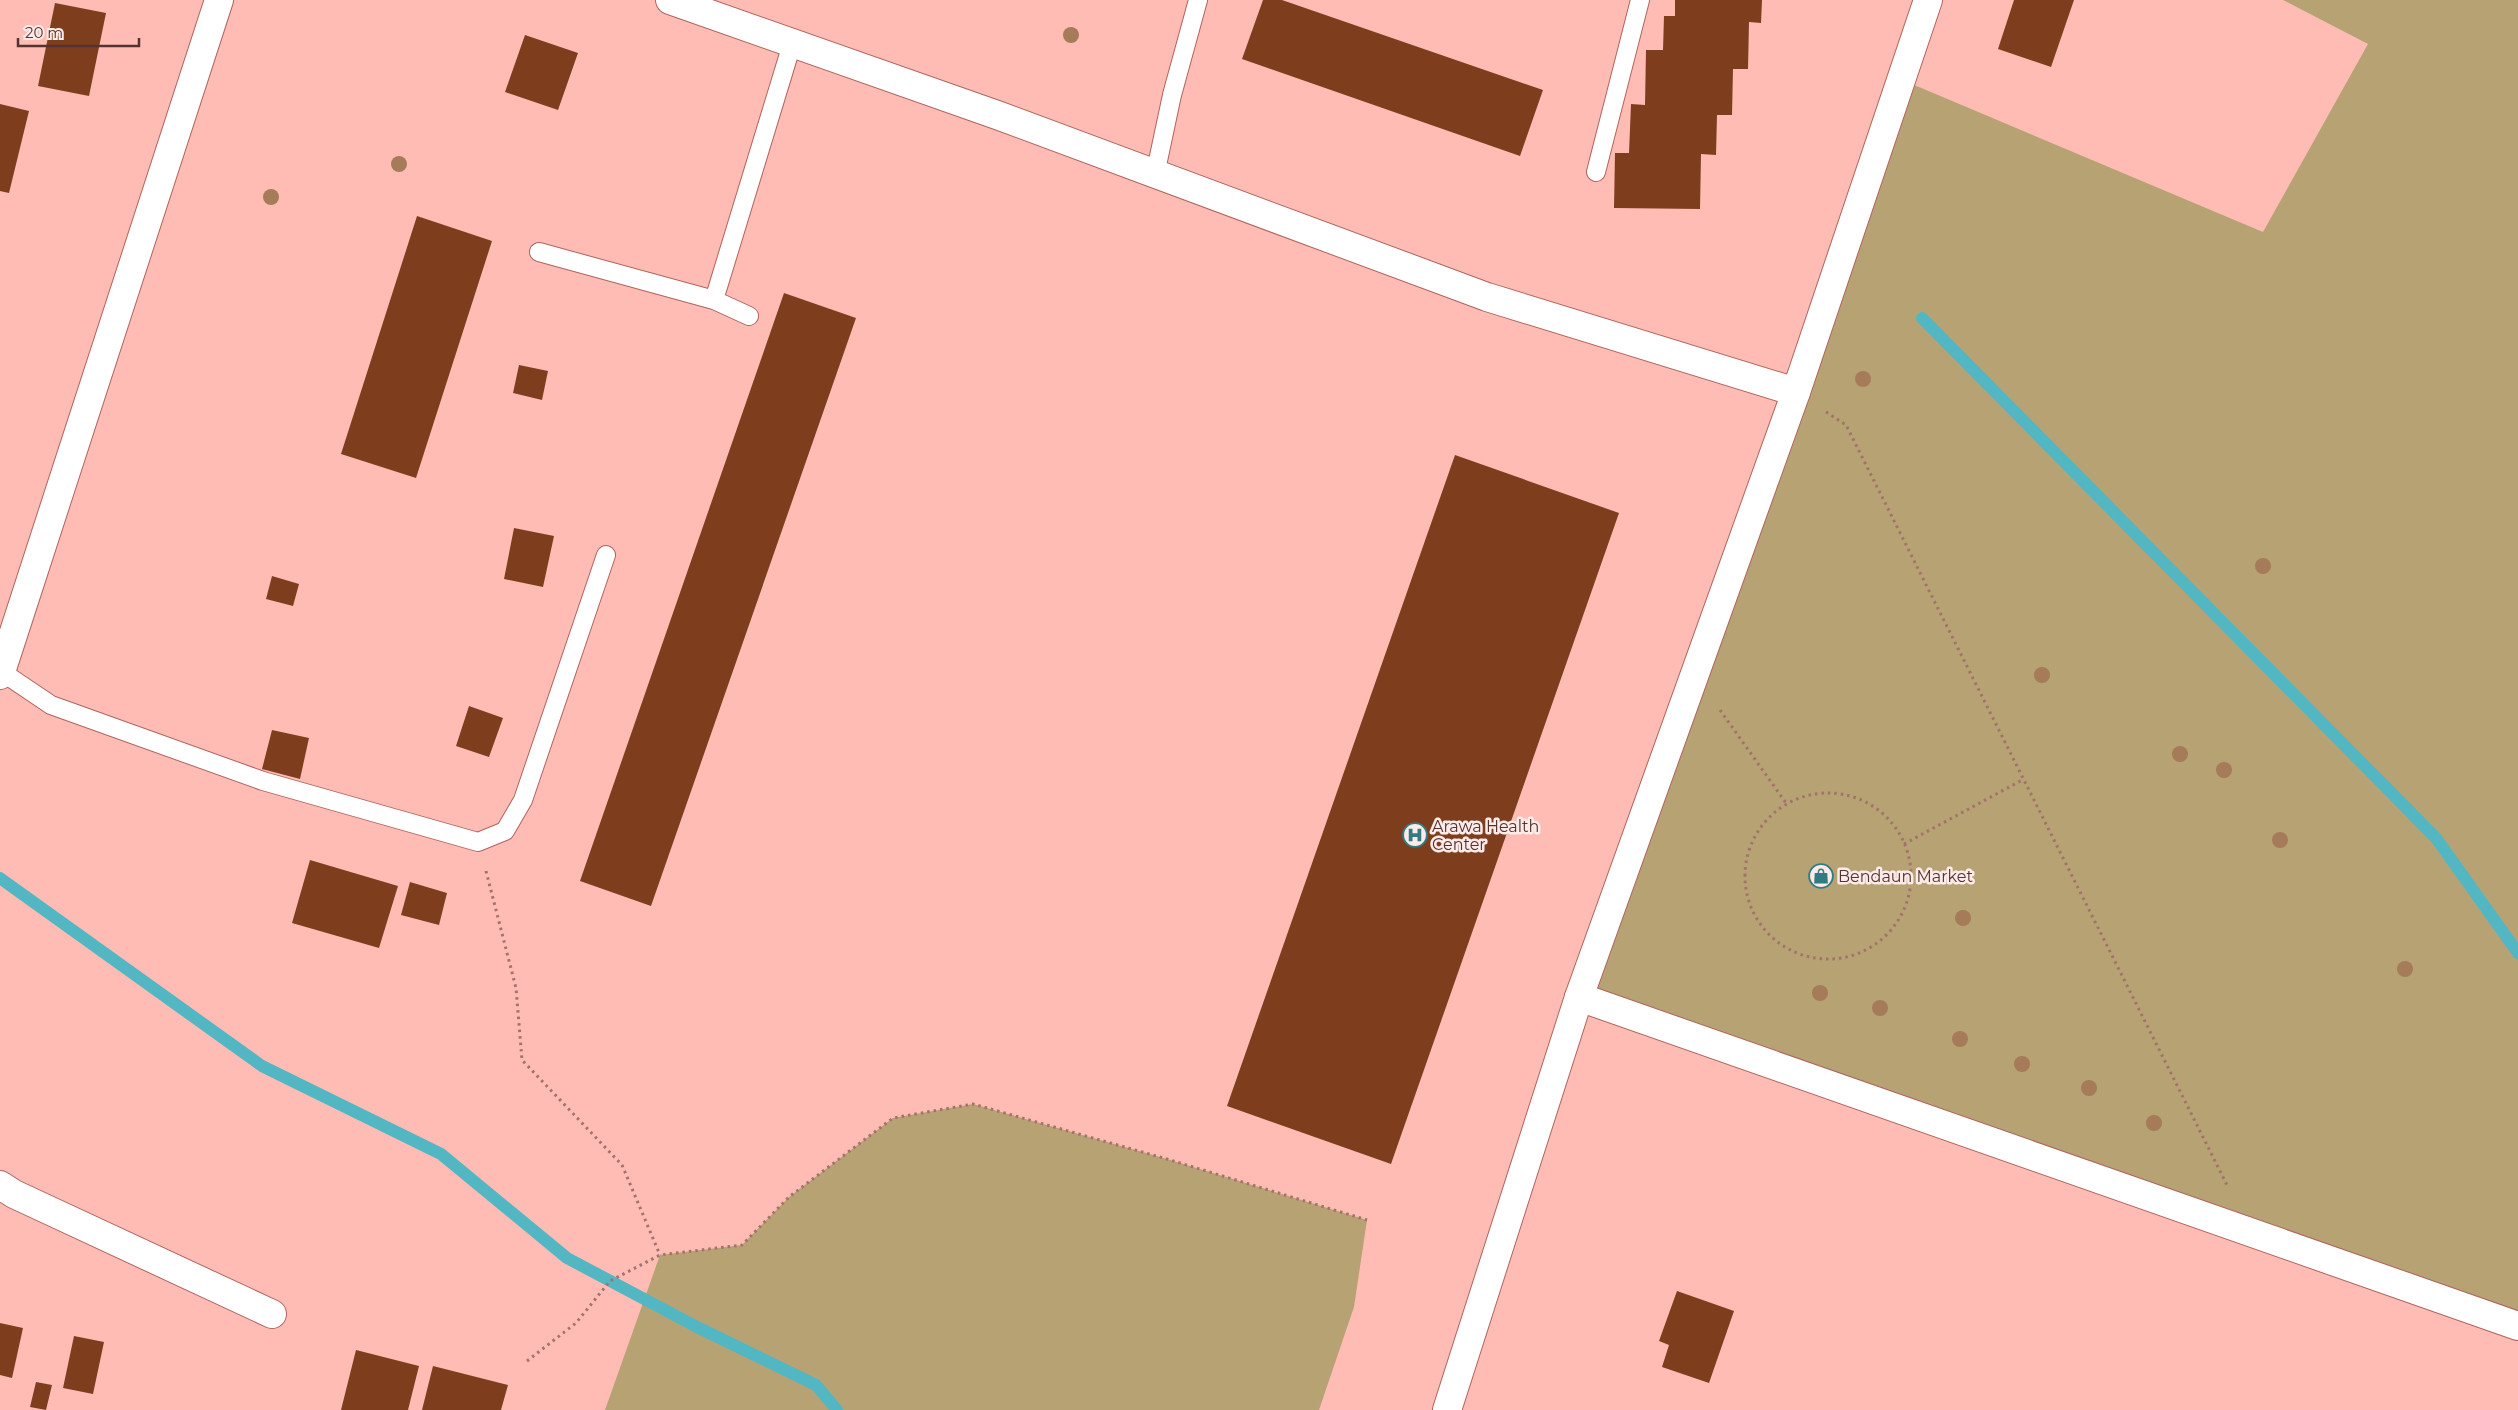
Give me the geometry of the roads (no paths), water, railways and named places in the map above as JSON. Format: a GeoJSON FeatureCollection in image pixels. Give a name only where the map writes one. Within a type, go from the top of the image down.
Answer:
{"type":"FeatureCollection","features":[{"type":"Feature","properties":{"kind":"street"},"geometry":{"type":"LineString","coordinates":[[1,673],[219,0]]}},
{"type":"Feature","properties":{"kind":"street"},"geometry":{"type":"LineString","coordinates":[[670,0],[997,115],[1487,297],[1796,392]]}},
{"type":"Feature","properties":{"kind":"street"},"geometry":{"type":"LineString","coordinates":[[1447,1410],[1579,997],[1796,392],[1928,0]]}},
{"type":"Feature","properties":{"kind":"street"},"geometry":{"type":"LineString","coordinates":[[1579,997],[2518,1326]]}},
{"type":"Feature","properties":{"kind":"street"},"geometry":{"type":"LineString","coordinates":[[0,1185],[14,1194],[272,1314]]}},
{"type":"Feature","properties":{"kind":"lane"},"geometry":{"type":"LineString","coordinates":[[1155,175],[1172,95],[1198,0]]}},
{"type":"Feature","properties":{"kind":"lane"},"geometry":{"type":"LineString","coordinates":[[1596,172],[1640,0]]}},
{"type":"Feature","properties":{"kind":"lane"},"geometry":{"type":"LineString","coordinates":[[714,300],[792,44]]}},
{"type":"Feature","properties":{"kind":"lane"},"geometry":{"type":"LineString","coordinates":[[539,252],[714,300],[749,316]]}},
{"type":"Feature","properties":{"kind":"lane"},"geometry":{"type":"LineString","coordinates":[[1,673],[51,705],[263,781],[478,842],[506,831],[523,800],[606,555]]}},
{"type":"Feature","properties":{"kind":"waterway"},"geometry":{"type":"LineString","coordinates":[[1922,318],[2436,838],[2518,953]]}},
{"type":"Feature","properties":{"kind":"waterway"},"geometry":{"type":"LineString","coordinates":[[0,878],[262,1066],[441,1154],[567,1258],[697,1327],[816,1385],[837,1410]]}},
{"type":"Feature","properties":{"kind":"place","name":"Arawa Health Center"},"geometry":{"type":"Point","coordinates":[1415,835]}},
{"type":"Feature","properties":{"kind":"place","name":"Bendaun Market"},"geometry":{"type":"Point","coordinates":[1821,876]}}]}
